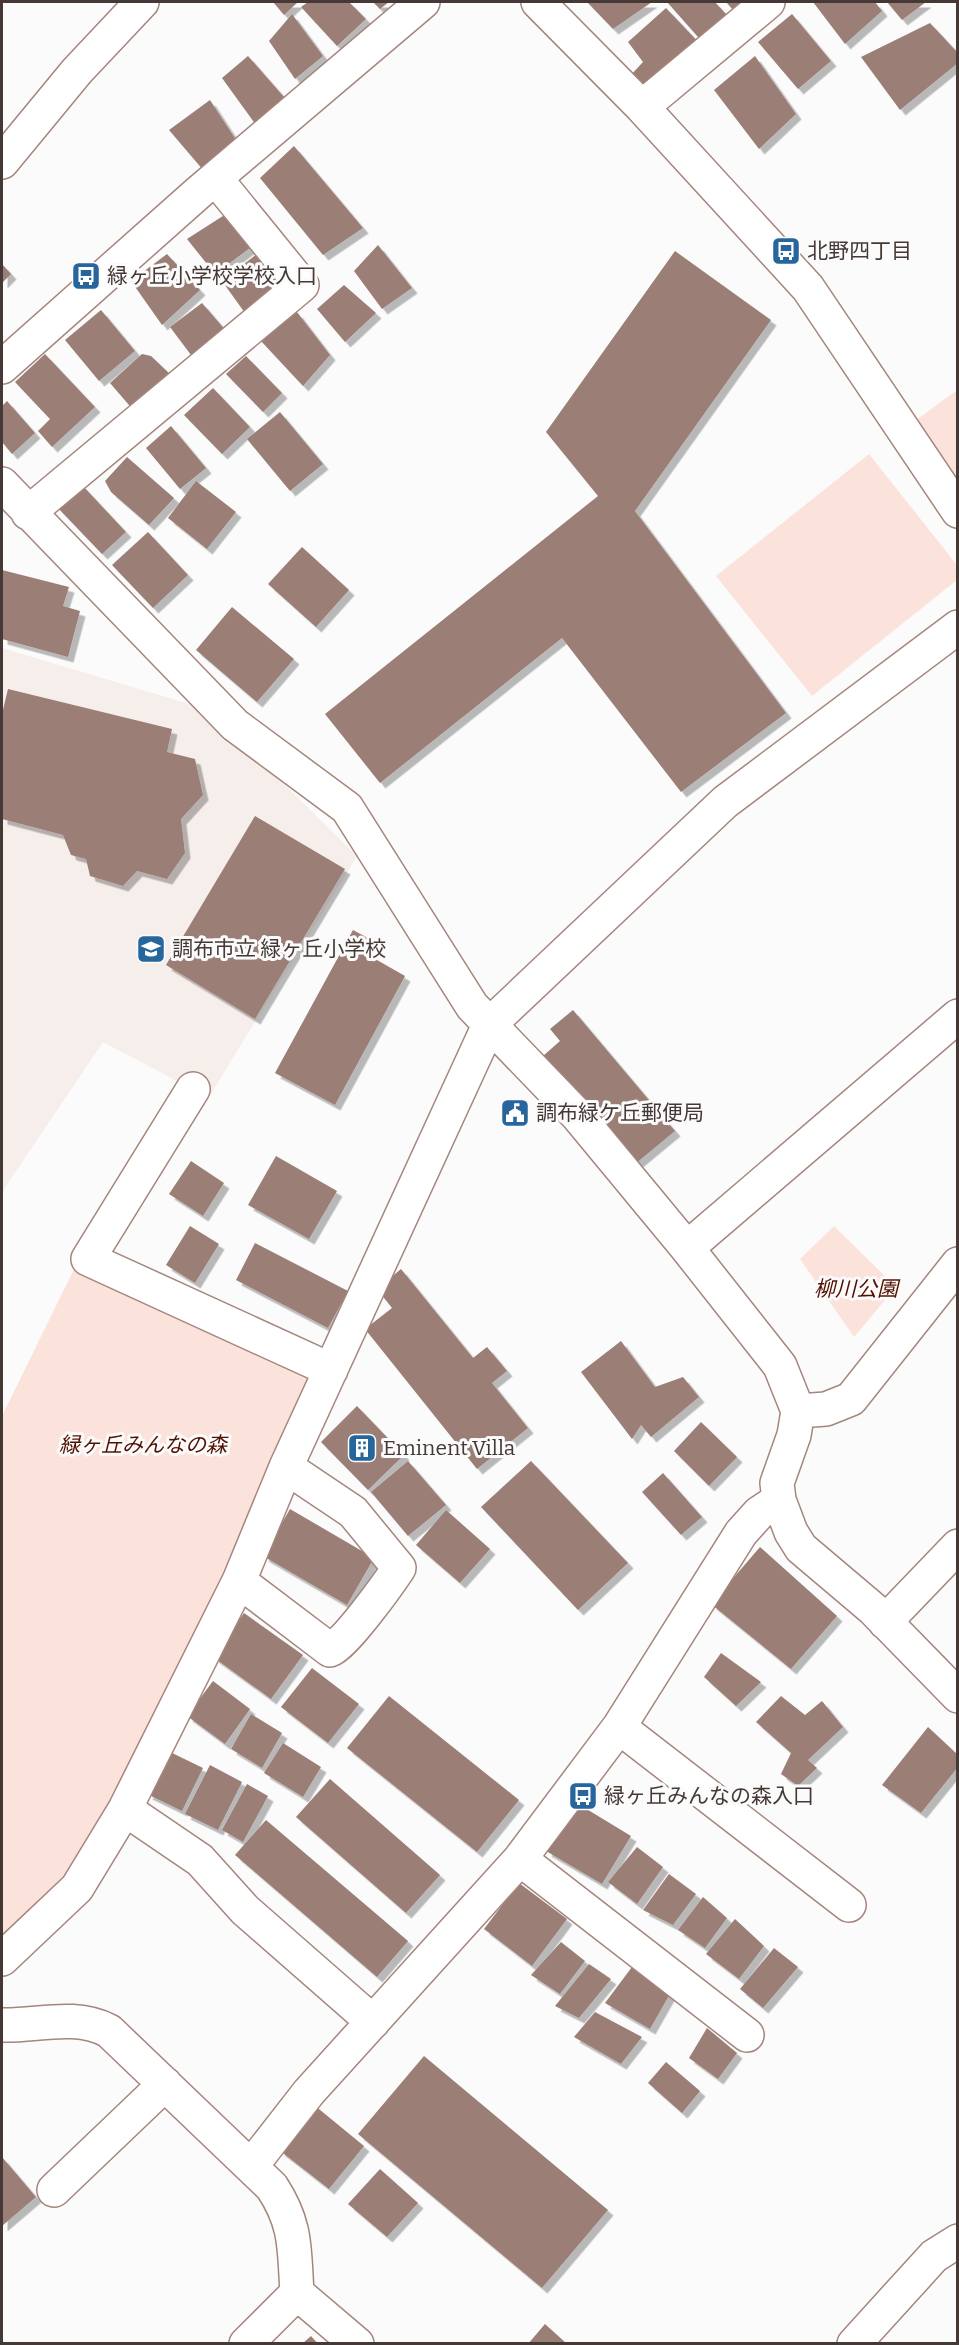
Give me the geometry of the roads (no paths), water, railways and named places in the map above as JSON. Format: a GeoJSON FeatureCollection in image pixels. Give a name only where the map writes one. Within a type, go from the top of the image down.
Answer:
{"type":"FeatureCollection","features":[{"type":"Feature","properties":{"kind":"street"},"geometry":{"type":"LineString","coordinates":[[2,162],[77,71],[142,2]]}},
{"type":"Feature","properties":{"kind":"street"},"geometry":{"type":"LineString","coordinates":[[2,367],[216,179],[423,2]]}},
{"type":"Feature","properties":{"kind":"street"},"geometry":{"type":"LineString","coordinates":[[538,2],[642,107],[808,288],[957,512]]}},
{"type":"Feature","properties":{"kind":"street"},"geometry":{"type":"LineString","coordinates":[[642,107],[768,2]]}},
{"type":"Feature","properties":{"kind":"street"},"geometry":{"type":"LineString","coordinates":[[28,513],[302,285],[216,179]]}},
{"type":"Feature","properties":{"kind":"street"},"geometry":{"type":"LineString","coordinates":[[2,484],[235,725],[347,808],[449,973],[489,1025],[577,1115],[687,1248],[780,1366],[798,1411],[794,1436],[777,1483],[779,1500],[791,1533],[801,1548],[885,1622],[957,1696]]}},
{"type":"Feature","properties":{"kind":"street"},"geometry":{"type":"LineString","coordinates":[[2,1959],[77,1888],[125,1809],[239,1581],[286,1467],[489,1025],[725,802],[957,627]]}},
{"type":"Feature","properties":{"kind":"street"},"geometry":{"type":"LineString","coordinates":[[687,1248],[957,1016]]}},
{"type":"Feature","properties":{"kind":"street"},"geometry":{"type":"LineString","coordinates":[[193,1089],[88,1258],[331,1370]]}},
{"type":"Feature","properties":{"kind":"street"},"geometry":{"type":"LineString","coordinates":[[798,1411],[826,1409],[839,1406],[851,1399],[957,1264]]}},
{"type":"Feature","properties":{"kind":"street"},"geometry":{"type":"LineString","coordinates":[[239,1581],[330,1650],[334,1649],[352,1630],[399,1568],[353,1512],[286,1467]]}},
{"type":"Feature","properties":{"kind":"street"},"geometry":{"type":"LineString","coordinates":[[252,2165],[309,2092],[520,1859],[620,1727],[741,1533],[759,1513],[779,1500]]}},
{"type":"Feature","properties":{"kind":"street"},"geometry":{"type":"LineString","coordinates":[[885,1622],[957,1546]]}},
{"type":"Feature","properties":{"kind":"street"},"geometry":{"type":"LineString","coordinates":[[620,1727],[849,1905]]}},
{"type":"Feature","properties":{"kind":"street"},"geometry":{"type":"LineString","coordinates":[[125,1809],[200,1860],[245,1910],[373,2022]]}},
{"type":"Feature","properties":{"kind":"street"},"geometry":{"type":"LineString","coordinates":[[520,1859],[747,2035]]}},
{"type":"Feature","properties":{"kind":"street"},"geometry":{"type":"LineString","coordinates":[[2,2025],[31,2026],[74,2020],[93,2023],[109,2031],[252,2165],[284,2205],[293,2227],[297,2293],[357,2343]]}},
{"type":"Feature","properties":{"kind":"street"},"geometry":{"type":"LineString","coordinates":[[54,2190],[165,2084]]}},
{"type":"Feature","properties":{"kind":"street"},"geometry":{"type":"LineString","coordinates":[[854,2343],[934,2256],[957,2241]]}},
{"type":"Feature","properties":{"kind":"street"},"geometry":{"type":"LineString","coordinates":[[246,2343],[297,2293]]}},
{"type":"Feature","properties":{"kind":"place","name":"北野四丁目"},"geometry":{"type":"Point","coordinates":[786,251]}},
{"type":"Feature","properties":{"kind":"place","name":"緑ヶ丘小学校学校入口"},"geometry":{"type":"Point","coordinates":[86,276]}},
{"type":"Feature","properties":{"kind":"place","name":"調布市立 緑ヶ丘小学校"},"geometry":{"type":"Point","coordinates":[151,949]}},
{"type":"Feature","properties":{"kind":"place","name":"調布緑ケ丘郵便局"},"geometry":{"type":"Point","coordinates":[515,1113]}},
{"type":"Feature","properties":{"kind":"place","name":"Eminent Villa"},"geometry":{"type":"Point","coordinates":[362,1448]}},
{"type":"Feature","properties":{"kind":"place","name":"緑ヶ丘みんなの森入口"},"geometry":{"type":"Point","coordinates":[583,1796]}},
{"type":"Feature","properties":{"kind":"park label","name":"柳川公園"},"geometry":{"type":"Point","coordinates":[856,1289]}},
{"type":"Feature","properties":{"kind":"park label","name":"緑ヶ丘みんなの森"},"geometry":{"type":"Point","coordinates":[143,1445]}}]}
